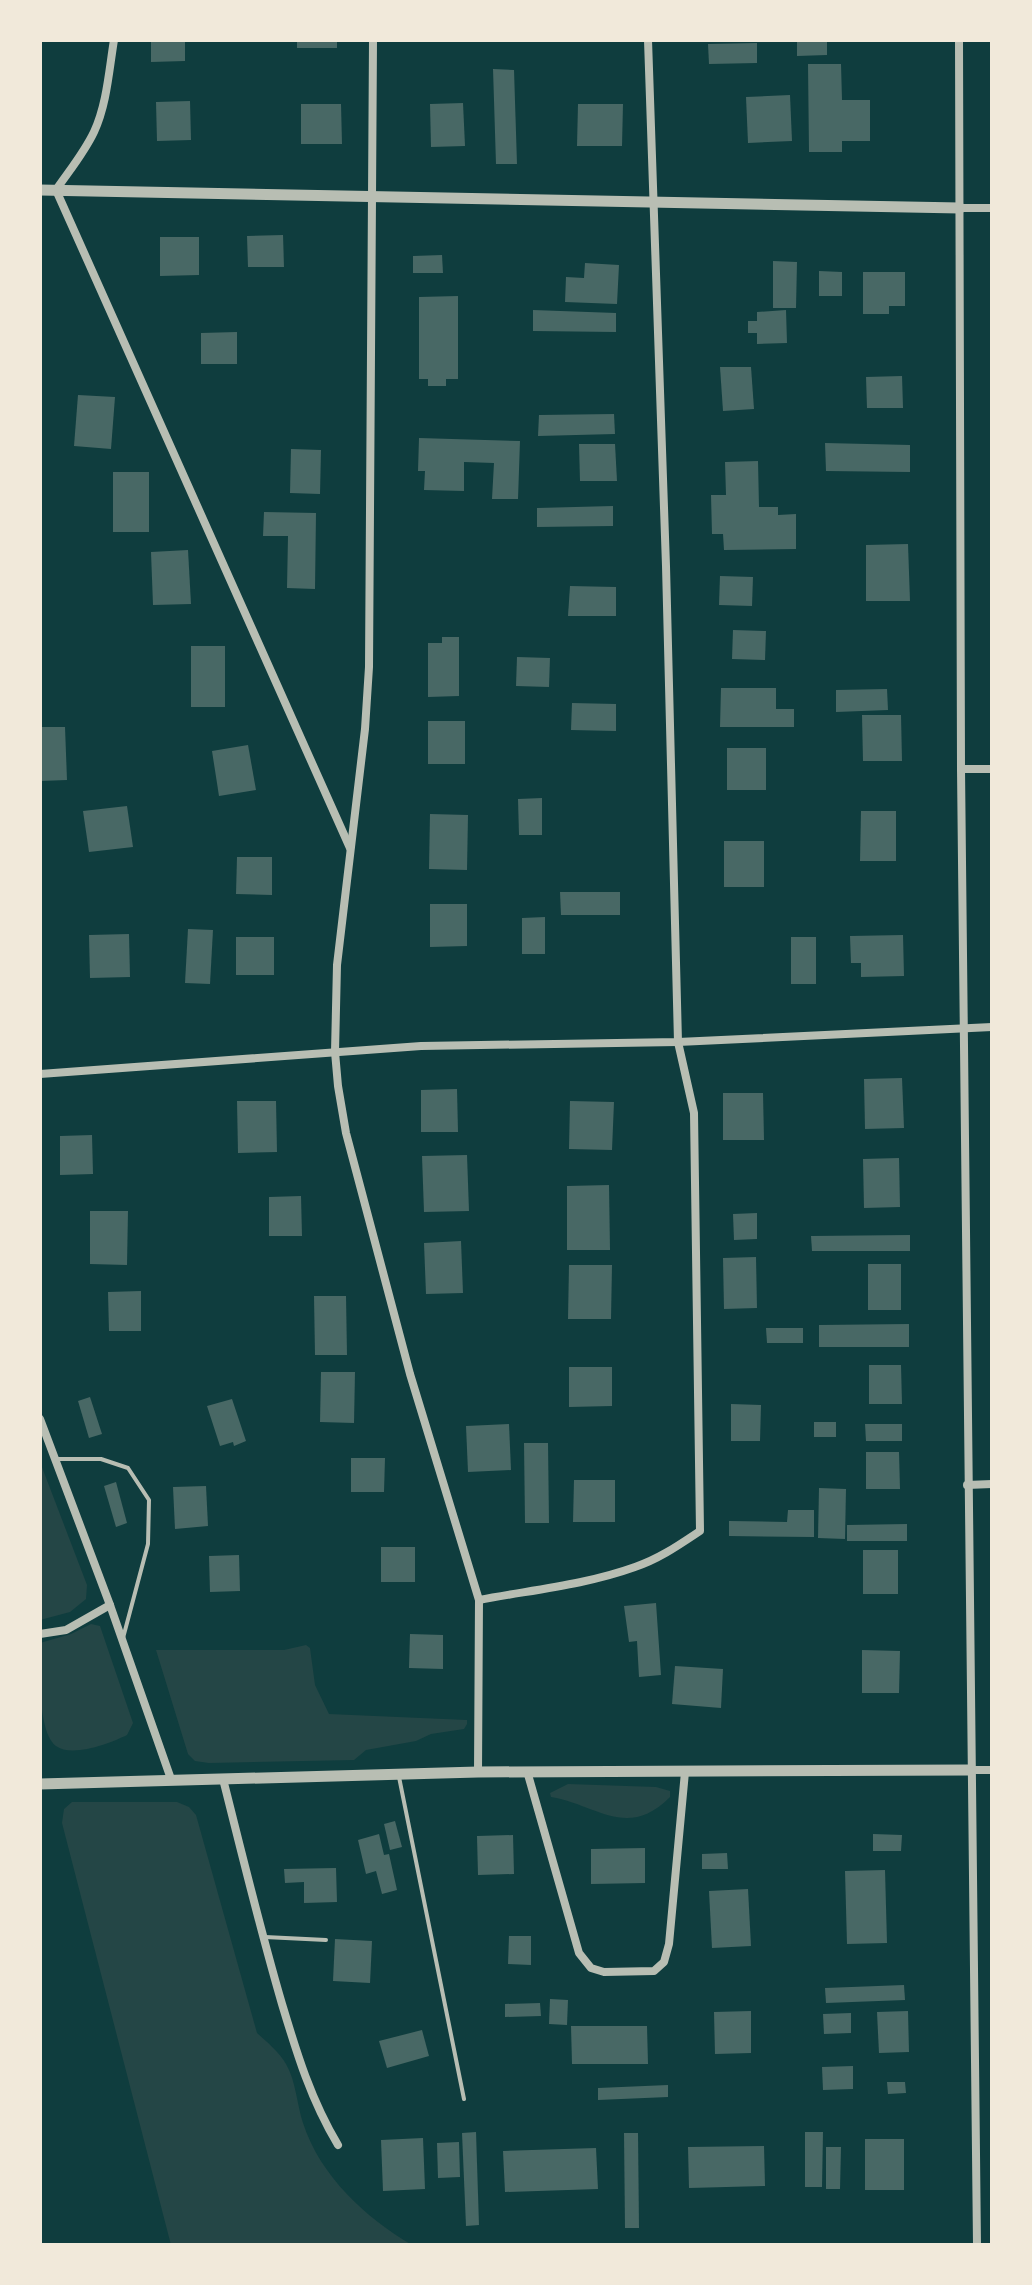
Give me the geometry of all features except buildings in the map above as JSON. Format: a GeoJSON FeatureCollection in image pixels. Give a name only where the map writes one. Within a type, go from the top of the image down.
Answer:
{"type":"FeatureCollection","features":[{"type":"Feature","properties":{"kind":"street"},"geometry":{"type":"LineString","coordinates":[[56,190],[95,130],[104,100],[114,40]]}},
{"type":"Feature","properties":{"kind":"street"},"geometry":{"type":"LineString","coordinates":[[373,40],[369,667],[365,729],[337,965],[335,1052],[346,1133],[410,1374],[479,1600],[478,1772]]}},
{"type":"Feature","properties":{"kind":"street"},"geometry":{"type":"LineString","coordinates":[[479,1600],[604,1577],[667,1553],[700,1531],[694,1113],[678,1042],[648,40]]}},
{"type":"Feature","properties":{"kind":"street"},"geometry":{"type":"LineString","coordinates":[[959,40],[961,769],[977,2245]]}},
{"type":"Feature","properties":{"kind":"street"},"geometry":{"type":"LineString","coordinates":[[40,190],[992,208]]}},
{"type":"Feature","properties":{"kind":"street"},"geometry":{"type":"LineString","coordinates":[[56,190],[350,848]]}},
{"type":"Feature","properties":{"kind":"street"},"geometry":{"type":"LineString","coordinates":[[961,769],[992,769]]}},
{"type":"Feature","properties":{"kind":"street"},"geometry":{"type":"LineString","coordinates":[[40,1074],[421,1046],[678,1042],[992,1027]]}},
{"type":"Feature","properties":{"kind":"street"},"geometry":{"type":"LineString","coordinates":[[40,1419],[171,1779]]}},
{"type":"Feature","properties":{"kind":"street"},"geometry":{"type":"LineString","coordinates":[[967,1485],[992,1484]]}},
{"type":"Feature","properties":{"kind":"street"},"geometry":{"type":"LineString","coordinates":[[40,1634],[66,1630],[110,1605]]}},
{"type":"Feature","properties":{"kind":"street"},"geometry":{"type":"LineString","coordinates":[[40,1784],[527,1771],[992,1770]]}},
{"type":"Feature","properties":{"kind":"street"},"geometry":{"type":"LineString","coordinates":[[527,1771],[579,1953],[591,1968],[604,1972],[654,1971],[664,1962],[669,1944],[685,1772]]}},
{"type":"Feature","properties":{"kind":"street"},"geometry":{"type":"LineString","coordinates":[[223,1779],[263,1937],[304,2079],[318,2113],[338,2145]]}},
{"type":"Feature","properties":{"kind":"lane"},"geometry":{"type":"LineString","coordinates":[[55,1459],[101,1459],[128,1468],[149,1500],[148,1544],[123,1641]]}},
{"type":"Feature","properties":{"kind":"lane"},"geometry":{"type":"LineString","coordinates":[[398,1774],[464,2099]]}},
{"type":"Feature","properties":{"kind":"lane"},"geometry":{"type":"LineString","coordinates":[[263,1937],[326,1940]]}},
{"type":"Feature","properties":{"kind":"shaded area"},"geometry":{"type":"Polygon","coordinates":[[[40,1462],[87,1585],[86,1599],[70,1612],[40,1620],[40,1462]]]}},
{"type":"Feature","properties":{"kind":"shaded area"},"geometry":{"type":"Polygon","coordinates":[[[91,1624],[100,1626],[133,1723],[127,1735],[111,1742],[81,1750],[63,1749],[56,1746],[45,1727],[40,1643],[91,1624]]]}},
{"type":"Feature","properties":{"kind":"shaded area"},"geometry":{"type":"Polygon","coordinates":[[[306,1645],[310,1648],[315,1685],[329,1714],[467,1720],[467,1724],[464,1729],[366,1750],[354,1760],[209,1763],[195,1761],[188,1754],[156,1650],[284,1650],[306,1645]]]}},
{"type":"Feature","properties":{"kind":"shaded area"},"geometry":{"type":"Polygon","coordinates":[[[568,1784],[656,1787],[670,1791],[670,1797],[654,1810],[626,1818],[551,1797],[550,1793],[568,1784]]]}},
{"type":"Feature","properties":{"kind":"shaded area"},"geometry":{"type":"Polygon","coordinates":[[[72,1802],[177,1802],[189,1807],[196,1815],[257,2033],[286,2064],[311,2142],[321,2161],[347,2194],[378,2222],[412,2245],[171,2245],[62,1823],[64,1809],[72,1802]]]}}]}
